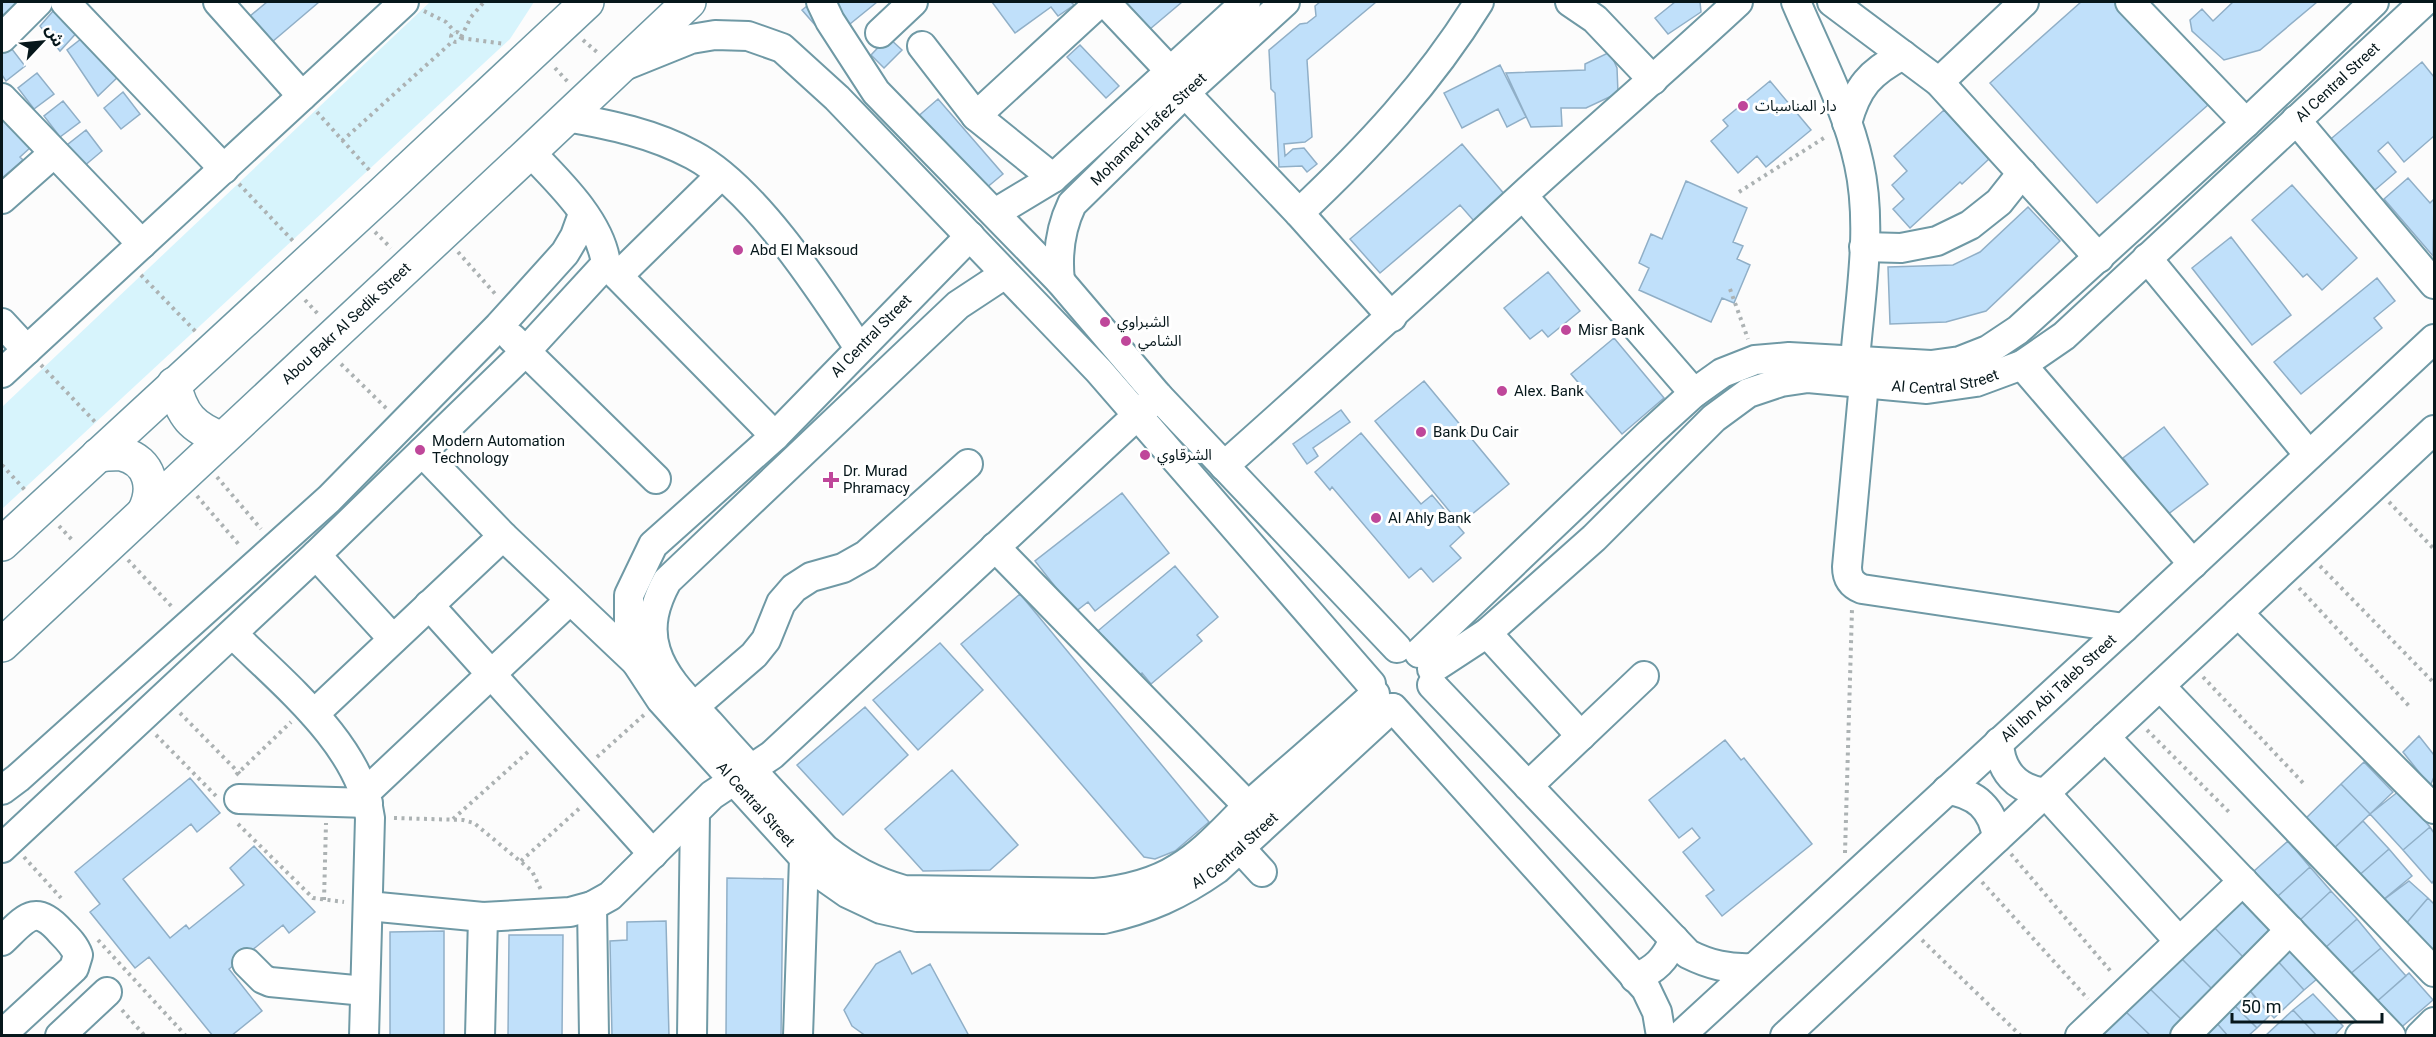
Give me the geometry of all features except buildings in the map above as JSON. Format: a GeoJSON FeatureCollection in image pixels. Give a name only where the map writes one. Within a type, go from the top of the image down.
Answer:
{"type":"FeatureCollection","features":[{"type":"Feature","properties":{"kind":"main road","name":"Abou Bakr Al Sedik Street"},"geometry":{"type":"LineString","coordinates":[[2,645],[531,152],[688,2]]}},
{"type":"Feature","properties":{"kind":"main road"},"geometry":{"type":"LineString","coordinates":[[2,544],[386,190],[574,8]]}},
{"type":"Feature","properties":{"kind":"main road"},"geometry":{"type":"LineString","coordinates":[[174,384],[179,404],[189,420],[204,432],[202,458]]}},
{"type":"Feature","properties":{"kind":"main road"},"geometry":{"type":"LineString","coordinates":[[106,448],[135,459],[143,467],[152,490],[144,512]]}},
{"type":"Feature","properties":{"kind":"street"},"geometry":{"type":"LineString","coordinates":[[2,38],[38,2]]}},
{"type":"Feature","properties":{"kind":"street"},"geometry":{"type":"LineString","coordinates":[[65,2],[224,169]]}},
{"type":"Feature","properties":{"kind":"street"},"geometry":{"type":"LineString","coordinates":[[220,2],[302,96]]}},
{"type":"Feature","properties":{"kind":"street"},"geometry":{"type":"LineString","coordinates":[[2,373],[404,2]]}},
{"type":"Feature","properties":{"kind":"street"},"geometry":{"type":"LineString","coordinates":[[822,2],[830,21],[876,92],[1060,281],[1158,396],[1420,664],[1528,786],[1688,954],[1707,964],[1730,969],[1753,968]]}},
{"type":"Feature","properties":{"kind":"street"},"geometry":{"type":"LineString","coordinates":[[976,116],[1100,2]]}},
{"type":"Feature","properties":{"kind":"street"},"geometry":{"type":"LineString","coordinates":[[1105,2],[1392,317]]}},
{"type":"Feature","properties":{"kind":"street","name":"Mohamed Hafez Street"},"geometry":{"type":"LineString","coordinates":[[1060,281],[1058,262],[1063,223],[1071,204],[1246,2]]}},
{"type":"Feature","properties":{"kind":"street","name":"Mohamed Hafez Street"},"geometry":{"type":"LineString","coordinates":[[995,213],[1053,178],[1285,2]]}},
{"type":"Feature","properties":{"kind":"street"},"geometry":{"type":"LineString","coordinates":[[1299,213],[1357,158],[1411,98],[1459,34],[1479,2]]}},
{"type":"Feature","properties":{"kind":"street"},"geometry":{"type":"LineString","coordinates":[[1570,2],[1595,19],[1653,80]]}},
{"type":"Feature","properties":{"kind":"street"},"geometry":{"type":"LineString","coordinates":[[1224,466],[1653,80],[1716,12],[1738,2]]}},
{"type":"Feature","properties":{"kind":"street"},"geometry":{"type":"LineString","coordinates":[[1796,2],[1847,123],[1859,165],[1865,208],[1859,372],[1847,573],[1853,584],[1862,589],[2124,628]]}},
{"type":"Feature","properties":{"kind":"street"},"geometry":{"type":"LineString","coordinates":[[1832,2],[1939,82],[2099,258]]}},
{"type":"Feature","properties":{"kind":"street"},"geometry":{"type":"LineString","coordinates":[[2130,2],[2246,123]]}},
{"type":"Feature","properties":{"kind":"street","name":"Al Central Street"},"geometry":{"type":"LineString","coordinates":[[1420,664],[1493,628],[1594,537],[1714,418],[1748,393],[1781,382],[1960,361],[1988,350],[2018,330],[2246,123],[2374,2]]}},
{"type":"Feature","properties":{"kind":"street","name":"Al Central Street"},"geometry":{"type":"LineString","coordinates":[[1420,664],[1472,603],[1694,393],[1722,373],[1755,360],[1789,357],[1927,389],[1976,382],[2022,365],[2064,336],[2424,2]]}},
{"type":"Feature","properties":{"kind":"street"},"geometry":{"type":"LineString","coordinates":[[1939,82],[2018,4]]}},
{"type":"Feature","properties":{"kind":"street"},"geometry":{"type":"LineString","coordinates":[[616,69],[691,39],[715,35],[748,36],[782,48],[837,98],[1099,372],[1383,699],[1440,778],[1535,882],[1646,989],[1657,1011],[1661,1035]]}},
{"type":"Feature","properties":{"kind":"street"},"geometry":{"type":"LineString","coordinates":[[922,46],[976,116],[1053,178]]}},
{"type":"Feature","properties":{"kind":"street"},"geometry":{"type":"LineString","coordinates":[[1847,123],[1853,100],[1865,81],[1882,65],[1903,55]]}},
{"type":"Feature","properties":{"kind":"street"},"geometry":{"type":"LineString","coordinates":[[2,98],[54,153],[134,252]]}},
{"type":"Feature","properties":{"kind":"street"},"geometry":{"type":"LineString","coordinates":[[566,117],[617,126],[648,135],[694,155],[722,175],[756,209],[816,282],[859,348]]}},
{"type":"Feature","properties":{"kind":"street"},"geometry":{"type":"LineString","coordinates":[[2296,120],[2434,284]]}},
{"type":"Feature","properties":{"kind":"street"},"geometry":{"type":"LineString","coordinates":[[531,152],[569,194],[583,214],[604,247],[612,270],[775,436]]}},
{"type":"Feature","properties":{"kind":"street"},"geometry":{"type":"LineString","coordinates":[[2,199],[54,153]]}},
{"type":"Feature","properties":{"kind":"street"},"geometry":{"type":"LineString","coordinates":[[911,174],[934,153]]}},
{"type":"Feature","properties":{"kind":"street"},"geometry":{"type":"LineString","coordinates":[[2206,159],[2212,175],[2219,181],[2228,182]]}},
{"type":"Feature","properties":{"kind":"street"},"geometry":{"type":"LineString","coordinates":[[1864,247],[1901,248],[1937,241],[1970,225],[1992,208],[2022,173]]}},
{"type":"Feature","properties":{"kind":"street"},"geometry":{"type":"LineString","coordinates":[[2,848],[233,634],[612,270],[722,175]]}},
{"type":"Feature","properties":{"kind":"street"},"geometry":{"type":"LineString","coordinates":[[1523,196],[1694,393]]}},
{"type":"Feature","properties":{"kind":"street"},"geometry":{"type":"LineString","coordinates":[[2,790],[329,499],[506,319],[565,253],[575,236],[583,214]]}},
{"type":"Feature","properties":{"kind":"street"},"geometry":{"type":"LineString","coordinates":[[2133,226],[2149,234],[2154,241],[2150,256],[2309,455]]}},
{"type":"Feature","properties":{"kind":"street","name":"Al Central Street"},"geometry":{"type":"LineString","coordinates":[[970,236],[775,436],[653,545],[629,595],[629,639],[636,662],[742,775],[825,849],[849,867],[875,881],[904,890],[1095,893],[1125,890],[1153,882],[1179,868],[1202,851],[1248,806],[1318,761]]}},
{"type":"Feature","properties":{"kind":"street","name":"Al Central Street"},"geometry":{"type":"LineString","coordinates":[[678,708],[655,649],[652,632],[653,614],[667,581],[958,305],[1005,274]]}},
{"type":"Feature","properties":{"kind":"street"},"geometry":{"type":"LineString","coordinates":[[506,319],[526,351],[656,480]]}},
{"type":"Feature","properties":{"kind":"street"},"geometry":{"type":"LineString","coordinates":[[2,323],[27,350]]}},
{"type":"Feature","properties":{"kind":"street","name":"Ali Ibn Abi Taleb Street"},"geometry":{"type":"LineString","coordinates":[[1680,1035],[2124,628],[2434,339]]}},
{"type":"Feature","properties":{"kind":"street"},"geometry":{"type":"LineString","coordinates":[[2022,365],[2193,564]]}},
{"type":"Feature","properties":{"kind":"street"},"geometry":{"type":"LineString","coordinates":[[368,906],[483,918],[570,912],[592,906],[610,896],[712,795],[772,756],[1158,396]]}},
{"type":"Feature","properties":{"kind":"street"},"geometry":{"type":"LineString","coordinates":[[1785,1035],[2434,430]]}},
{"type":"Feature","properties":{"kind":"street"},"geometry":{"type":"LineString","coordinates":[[1650,434],[1675,458]]}},
{"type":"Feature","properties":{"kind":"street"},"geometry":{"type":"LineString","coordinates":[[422,452],[503,536],[636,662]]}},
{"type":"Feature","properties":{"kind":"street"},"geometry":{"type":"LineString","coordinates":[[678,708],[754,655],[766,640],[781,603],[794,588],[811,577],[843,568],[866,555],[968,464]]}},
{"type":"Feature","properties":{"kind":"street"},"geometry":{"type":"LineString","coordinates":[[713,492],[735,515]]}},
{"type":"Feature","properties":{"kind":"street"},"geometry":{"type":"LineString","coordinates":[[329,499],[350,521]]}},
{"type":"Feature","properties":{"kind":"street"},"geometry":{"type":"LineString","coordinates":[[314,714],[503,536]]}},
{"type":"Feature","properties":{"kind":"street"},"geometry":{"type":"LineString","coordinates":[[995,547],[1248,806]]}},
{"type":"Feature","properties":{"kind":"street"},"geometry":{"type":"LineString","coordinates":[[316,555],[393,639]]}},
{"type":"Feature","properties":{"kind":"street"},"geometry":{"type":"LineString","coordinates":[[244,786],[327,802],[367,804],[491,674],[570,600]]}},
{"type":"Feature","properties":{"kind":"street"},"geometry":{"type":"LineString","coordinates":[[1472,603],[1581,736]]}},
{"type":"Feature","properties":{"kind":"street"},"geometry":{"type":"LineString","coordinates":[[429,605],[653,854]]}},
{"type":"Feature","properties":{"kind":"street"},"geometry":{"type":"LineString","coordinates":[[2238,613],[2434,809]]}},
{"type":"Feature","properties":{"kind":"street"},"geometry":{"type":"LineString","coordinates":[[233,634],[314,714],[347,757],[360,779],[367,804],[368,906],[364,1035]]}},
{"type":"Feature","properties":{"kind":"street"},"geometry":{"type":"LineString","coordinates":[[1384,652],[1420,664],[1426,698],[1419,704],[1402,710],[1383,699],[1373,666],[1384,652]]}},
{"type":"Feature","properties":{"kind":"street"},"geometry":{"type":"LineString","coordinates":[[1528,786],[1644,676]]}},
{"type":"Feature","properties":{"kind":"street"},"geometry":{"type":"LineString","coordinates":[[2160,686],[2434,972]]}},
{"type":"Feature","properties":{"kind":"street","name":"Al Central Street"},"geometry":{"type":"LineString","coordinates":[[742,775],[817,872],[847,894],[881,909],[917,917],[1104,919],[1134,912],[1173,896],[1217,869],[1240,848],[1318,761],[1383,699]]}},
{"type":"Feature","properties":{"kind":"street"},"geometry":{"type":"LineString","coordinates":[[2105,737],[2391,1035]]}},
{"type":"Feature","properties":{"kind":"street"},"geometry":{"type":"LineString","coordinates":[[1999,742],[1999,755],[2010,778],[2020,786],[2045,793],[2179,941]]}},
{"type":"Feature","properties":{"kind":"street"},"geometry":{"type":"LineString","coordinates":[[1947,790],[1960,791],[1982,803],[1995,825],[1997,838]]}},
{"type":"Feature","properties":{"kind":"street"},"geometry":{"type":"LineString","coordinates":[[692,1035],[695,813]]}},
{"type":"Feature","properties":{"kind":"street"},"geometry":{"type":"LineString","coordinates":[[1240,848],[1262,872]]}},
{"type":"Feature","properties":{"kind":"street"},"geometry":{"type":"LineString","coordinates":[[798,1035],[804,858]]}},
{"type":"Feature","properties":{"kind":"street"},"geometry":{"type":"LineString","coordinates":[[2080,1035],[2243,881]]}},
{"type":"Feature","properties":{"kind":"street"},"geometry":{"type":"LineString","coordinates":[[592,906],[594,1035]]}},
{"type":"Feature","properties":{"kind":"street"},"geometry":{"type":"LineString","coordinates":[[2,941],[25,920],[41,915],[56,925],[76,948],[78,955],[74,968],[10,1027]]}},
{"type":"Feature","properties":{"kind":"street"},"geometry":{"type":"LineString","coordinates":[[480,1035],[483,918]]}},
{"type":"Feature","properties":{"kind":"street"},"geometry":{"type":"LineString","coordinates":[[2185,1035],[2290,930]]}},
{"type":"Feature","properties":{"kind":"street"},"geometry":{"type":"LineString","coordinates":[[1635,978],[1661,962],[1674,939]]}},
{"type":"Feature","properties":{"kind":"street"},"geometry":{"type":"LineString","coordinates":[[247,963],[263,980],[270,982],[365,991]]}},
{"type":"Feature","properties":{"kind":"street"},"geometry":{"type":"LineString","coordinates":[[60,1035],[107,992]]}},
{"type":"Feature","properties":{"kind":"street"},"geometry":{"type":"LineString","coordinates":[[2420,1035],[2434,1022]]}},
{"type":"Feature","properties":{"kind":"path"},"geometry":{"type":"LineString","coordinates":[[404,2],[446,22],[461,37]]}},
{"type":"Feature","properties":{"kind":"path"},"geometry":{"type":"LineString","coordinates":[[342,141],[453,41],[459,41],[471,17],[484,2]]}},
{"type":"Feature","properties":{"kind":"path"},"geometry":{"type":"LineString","coordinates":[[574,8],[616,69]]}},
{"type":"Feature","properties":{"kind":"path"},"geometry":{"type":"LineString","coordinates":[[453,41],[451,36],[455,32]]}},
{"type":"Feature","properties":{"kind":"path"},"geometry":{"type":"LineString","coordinates":[[302,96],[386,190]]}},
{"type":"Feature","properties":{"kind":"path"},"geometry":{"type":"LineString","coordinates":[[1739,192],[1847,123]]}},
{"type":"Feature","properties":{"kind":"path"},"geometry":{"type":"LineString","coordinates":[[224,169],[310,258]]}},
{"type":"Feature","properties":{"kind":"path"},"geometry":{"type":"LineString","coordinates":[[358,214],[407,266]]}},
{"type":"Feature","properties":{"kind":"path"},"geometry":{"type":"LineString","coordinates":[[441,234],[506,319]]}},
{"type":"Feature","properties":{"kind":"path"},"geometry":{"type":"LineString","coordinates":[[134,252],[212,349]]}},
{"type":"Feature","properties":{"kind":"path"},"geometry":{"type":"LineString","coordinates":[[286,280],[329,339],[402,425]]}},
{"type":"Feature","properties":{"kind":"path"},"geometry":{"type":"LineString","coordinates":[[1730,289],[1755,360]]}},
{"type":"Feature","properties":{"kind":"path"},"geometry":{"type":"LineString","coordinates":[[27,350],[106,448]]}},
{"type":"Feature","properties":{"kind":"path"},"geometry":{"type":"LineString","coordinates":[[202,458],[266,556]]}},
{"type":"Feature","properties":{"kind":"path"},"geometry":{"type":"LineString","coordinates":[[202,458],[266,556]]}},
{"type":"Feature","properties":{"kind":"path"},"geometry":{"type":"LineString","coordinates":[[2373,487],[2434,549]]}},
{"type":"Feature","properties":{"kind":"path"},"geometry":{"type":"LineString","coordinates":[[111,542],[189,625]]}},
{"type":"Feature","properties":{"kind":"path"},"geometry":{"type":"LineString","coordinates":[[2305,550],[2434,683]]}},
{"type":"Feature","properties":{"kind":"path"},"geometry":{"type":"LineString","coordinates":[[2283,571],[2409,706]]}},
{"type":"Feature","properties":{"kind":"path"},"geometry":{"type":"LineString","coordinates":[[1845,885],[1853,584]]}},
{"type":"Feature","properties":{"kind":"path"},"geometry":{"type":"LineString","coordinates":[[2187,660],[2305,785]]}},
{"type":"Feature","properties":{"kind":"path"},"geometry":{"type":"LineString","coordinates":[[141,720],[217,797],[244,786],[237,774],[165,698]]}},
{"type":"Feature","properties":{"kind":"path"},"geometry":{"type":"LineString","coordinates":[[521,861],[588,783],[678,708]]}},
{"type":"Feature","properties":{"kind":"path"},"geometry":{"type":"LineString","coordinates":[[2130,713],[2231,814]]}},
{"type":"Feature","properties":{"kind":"path"},"geometry":{"type":"LineString","coordinates":[[452,820],[546,736]]}},
{"type":"Feature","properties":{"kind":"path"},"geometry":{"type":"LineString","coordinates":[[324,900],[327,802]]}},
{"type":"Feature","properties":{"kind":"path"},"geometry":{"type":"LineString","coordinates":[[367,804],[474,824],[532,871],[552,914]]}},
{"type":"Feature","properties":{"kind":"path"},"geometry":{"type":"LineString","coordinates":[[1997,838],[2127,991]]}},
{"type":"Feature","properties":{"kind":"path"},"geometry":{"type":"LineString","coordinates":[[1967,865],[2102,1015]]}},
{"type":"Feature","properties":{"kind":"path"},"geometry":{"type":"LineString","coordinates":[[1905,923],[2021,1035]]}},
{"type":"Feature","properties":{"kind":"path"},"geometry":{"type":"LineString","coordinates":[[128,973],[186,1035]]}},
{"type":"Feature","properties":{"kind":"path"},"geometry":{"type":"LineString","coordinates":[[107,992],[145,1035]]}},
{"type":"Feature","properties":{"kind":"shaded area"},"geometry":{"type":"Polygon","coordinates":[[[430,2],[534,2],[510,39],[2,509],[2,407],[430,2]]]}},
{"type":"Feature","properties":{"kind":"place","name":"دار المناسبات"},"geometry":{"type":"Point","coordinates":[1743,106]}},
{"type":"Feature","properties":{"kind":"place","name":"Abd El Maksoud"},"geometry":{"type":"Point","coordinates":[738,250]}},
{"type":"Feature","properties":{"kind":"place","name":"الشبراوي"},"geometry":{"type":"Point","coordinates":[1105,322]}},
{"type":"Feature","properties":{"kind":"place","name":"Misr Bank"},"geometry":{"type":"Point","coordinates":[1566,330]}},
{"type":"Feature","properties":{"kind":"place","name":"الشامي"},"geometry":{"type":"Point","coordinates":[1126,341]}},
{"type":"Feature","properties":{"kind":"place","name":"Alex. Bank"},"geometry":{"type":"Point","coordinates":[1502,391]}},
{"type":"Feature","properties":{"kind":"place","name":"Bank Du Cair"},"geometry":{"type":"Point","coordinates":[1421,432]}},
{"type":"Feature","properties":{"kind":"place","name":"Modern Automation Technology"},"geometry":{"type":"Point","coordinates":[420,450]}},
{"type":"Feature","properties":{"kind":"place","name":"الشرقاوي"},"geometry":{"type":"Point","coordinates":[1145,455]}},
{"type":"Feature","properties":{"kind":"place","name":"Dr. Murad Phramacy"},"geometry":{"type":"Point","coordinates":[831,480]}},
{"type":"Feature","properties":{"kind":"place","name":"Al Ahly Bank"},"geometry":{"type":"Point","coordinates":[1376,518]}}]}
